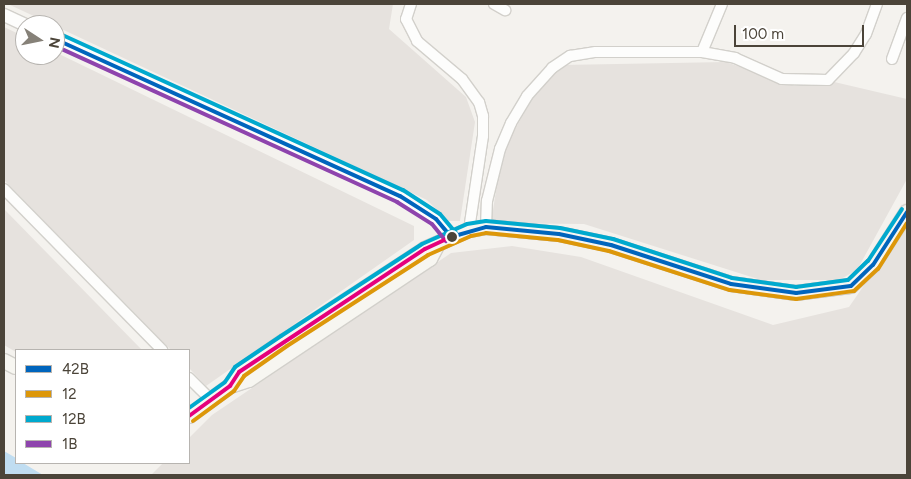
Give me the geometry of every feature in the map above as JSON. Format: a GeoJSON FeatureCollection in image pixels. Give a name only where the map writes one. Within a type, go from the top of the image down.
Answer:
{"type":"FeatureCollection","features":[{"type":"Feature","properties":{"kind":"main road"},"geometry":{"type":"LineString","coordinates":[[190,415],[230,386],[239,372],[284,341],[425,249],[437,246],[451,237],[469,230],[486,227],[526,230],[602,243],[731,284],[796,293],[851,286],[873,265],[907,212]]}},
{"type":"Feature","properties":{"kind":"street"},"geometry":{"type":"LineString","coordinates":[[411,4],[406,19],[417,41],[462,79],[479,102],[483,116],[484,136],[469,230]]}},
{"type":"Feature","properties":{"kind":"street"},"geometry":{"type":"LineString","coordinates":[[494,4],[504,10]]}},
{"type":"Feature","properties":{"kind":"street"},"geometry":{"type":"LineString","coordinates":[[702,52],[722,4]]}},
{"type":"Feature","properties":{"kind":"street"},"geometry":{"type":"LineString","coordinates":[[486,227],[487,201],[500,149],[526,96],[552,68],[570,56],[596,52],[702,52],[735,58],[782,79],[828,80],[854,53],[866,34],[877,4]]}},
{"type":"Feature","properties":{"kind":"street"},"geometry":{"type":"LineString","coordinates":[[892,59],[907,18]]}},
{"type":"Feature","properties":{"kind":"street"},"geometry":{"type":"LineString","coordinates":[[65,44],[400,196],[436,218],[451,237]]}},
{"type":"Feature","properties":{"kind":"street"},"geometry":{"type":"LineString","coordinates":[[4,189],[161,349]]}},
{"type":"Feature","properties":{"kind":"street"},"geometry":{"type":"LineString","coordinates":[[190,379],[212,401]]}},
{"type":"Feature","properties":{"kind":"shaded area"},"geometry":{"type":"Polygon","coordinates":[[[8,4],[393,4],[389,29],[466,97],[475,122],[460,221],[448,221],[427,200],[65,31],[65,15],[32,15],[8,4]]]}},
{"type":"Feature","properties":{"kind":"shaded area"},"geometry":{"type":"Polygon","coordinates":[[[4,27],[15,32],[15,65],[65,65],[65,57],[414,226],[414,240],[206,386],[190,369],[190,349],[170,349],[4,180],[4,27]]]}},
{"type":"Feature","properties":{"kind":"shaded area"},"geometry":{"type":"Polygon","coordinates":[[[726,62],[795,86],[830,81],[907,99],[907,179],[857,270],[839,280],[761,280],[584,224],[491,223],[502,152],[544,78],[562,65],[726,62]]]}},
{"type":"Feature","properties":{"kind":"shaded area"},"geometry":{"type":"Polygon","coordinates":[[[4,209],[141,349],[15,349],[15,351],[4,345],[4,209]]]}},
{"type":"Feature","properties":{"kind":"shaded area"},"geometry":{"type":"Polygon","coordinates":[[[907,223],[907,475],[151,475],[162,464],[190,464],[190,437],[212,415],[451,253],[512,246],[581,257],[773,325],[849,307],[907,223]]]}},
{"type":"Feature","properties":{"kind":"water"},"geometry":{"type":"Polygon","coordinates":[[[4,451],[15,457],[15,464],[25,464],[43,475],[4,475],[4,451]]]}},
{"type":"Feature","properties":{"kind":"transit line","name":"12B"},"geometry":{"type":"LineString","coordinates":[[65,36],[403,190],[440,214],[456,233]]}},
{"type":"Feature","properties":{"kind":"transit line","name":"42B"},"geometry":{"type":"LineString","coordinates":[[65,44],[400,196],[436,219],[451,237]]}},
{"type":"Feature","properties":{"kind":"transit line","name":"1B"},"geometry":{"type":"LineString","coordinates":[[65,51],[397,202],[432,224],[446,241]]}},
{"type":"Feature","properties":{"kind":"transit line","name":"12B"},"geometry":{"type":"LineString","coordinates":[[190,407],[225,382],[235,367],[281,336],[422,244],[467,224],[486,221],[560,228],[613,239],[732,278],[796,287],[848,280],[868,261],[902,209]]}},
{"type":"Feature","properties":{"kind":"transit line","name":"42B"},"geometry":{"type":"LineString","coordinates":[[451,237],[486,227],[559,234],[611,245],[731,284],[796,293],[851,286],[873,265],[907,212]]}},
{"type":"Feature","properties":{"kind":"transit line","name":"12"},"geometry":{"type":"LineString","coordinates":[[193,421],[234,391],[244,376],[287,346],[428,255],[471,236],[486,233],[558,240],[609,251],[730,290],[796,299],[854,291],[878,269],[907,223]]}},
{"type":"Feature","properties":{"kind":"transit line"},"geometry":{"type":"LineString","coordinates":[[190,415],[230,386],[239,372],[425,249],[451,237]]}}]}
